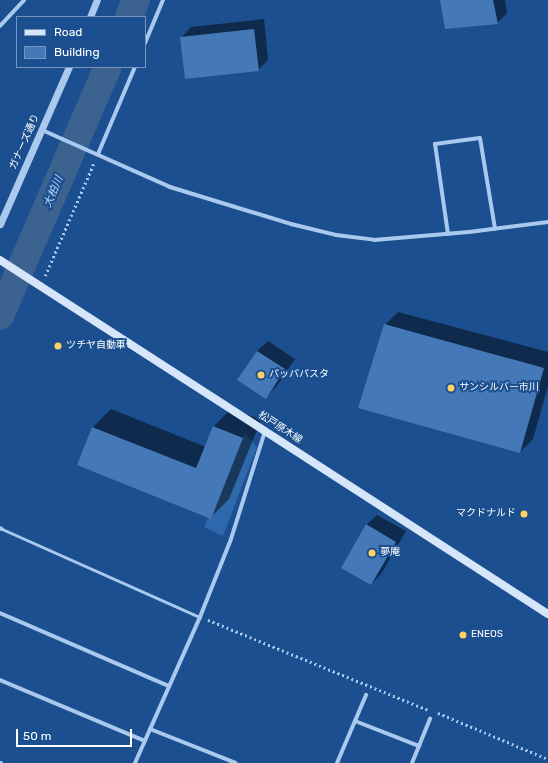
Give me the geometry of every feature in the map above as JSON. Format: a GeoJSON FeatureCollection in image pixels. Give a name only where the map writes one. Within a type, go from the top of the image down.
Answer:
{"type":"FeatureCollection","features":[{"type":"Feature","properties":{"kind":"main road","name":"松戸原木線"},"geometry":{"type":"LineString","coordinates":[[0,260],[548,614]]}},
{"type":"Feature","properties":{"kind":"street"},"geometry":{"type":"LineString","coordinates":[[0,26],[24,0]]}},
{"type":"Feature","properties":{"kind":"street"},"geometry":{"type":"LineString","coordinates":[[90,16],[97,0]]}},
{"type":"Feature","properties":{"kind":"street"},"geometry":{"type":"LineString","coordinates":[[146,41],[163,0]]}},
{"type":"Feature","properties":{"kind":"street","name":"ガナーズ通り"},"geometry":{"type":"LineString","coordinates":[[0,224],[68,68]]}},
{"type":"Feature","properties":{"kind":"street"},"geometry":{"type":"LineString","coordinates":[[98,154],[135,68]]}},
{"type":"Feature","properties":{"kind":"street"},"geometry":{"type":"LineString","coordinates":[[42,130],[170,187],[291,224],[336,235],[374,240],[448,234],[548,222]]}},
{"type":"Feature","properties":{"kind":"street"},"geometry":{"type":"LineString","coordinates":[[448,234],[435,144],[480,138],[495,229]]}},
{"type":"Feature","properties":{"kind":"street"},"geometry":{"type":"LineString","coordinates":[[135,763],[200,617],[231,539],[265,430]]}},
{"type":"Feature","properties":{"kind":"street"},"geometry":{"type":"LineString","coordinates":[[0,613],[169,686]]}},
{"type":"Feature","properties":{"kind":"street"},"geometry":{"type":"LineString","coordinates":[[0,680],[145,741]]}},
{"type":"Feature","properties":{"kind":"street"},"geometry":{"type":"LineString","coordinates":[[337,763],[366,695]]}},
{"type":"Feature","properties":{"kind":"street"},"geometry":{"type":"LineString","coordinates":[[412,763],[430,719]]}},
{"type":"Feature","properties":{"kind":"street"},"geometry":{"type":"LineString","coordinates":[[355,720],[419,746]]}},
{"type":"Feature","properties":{"kind":"street"},"geometry":{"type":"LineString","coordinates":[[150,729],[236,763]]}},
{"type":"Feature","properties":{"kind":"lane"},"geometry":{"type":"LineString","coordinates":[[1,529],[200,617]]}},
{"type":"Feature","properties":{"kind":"path"},"geometry":{"type":"LineString","coordinates":[[38,284],[98,154]]}},
{"type":"Feature","properties":{"kind":"path"},"geometry":{"type":"LineString","coordinates":[[200,617],[548,759]]}},
{"type":"Feature","properties":{"kind":"shaded area"},"geometry":{"type":"Polygon","coordinates":[[[245,433],[257,447],[223,536],[204,527],[245,433]]]}},
{"type":"Feature","properties":{"kind":"building"},"geometry":{"type":"Polygon","coordinates":[[[440,0],[493,0],[498,24],[445,29],[440,0]]]}},
{"type":"Feature","properties":{"kind":"building"},"geometry":{"type":"Polygon","coordinates":[[[254,29],[259,71],[185,79],[180,37],[254,29]]]}},
{"type":"Feature","properties":{"kind":"building","name":"サンシルバー市川"},"geometry":{"type":"Polygon","coordinates":[[[384,324],[544,368],[520,453],[358,408],[384,324]]]}},
{"type":"Feature","properties":{"kind":"building"},"geometry":{"type":"Polygon","coordinates":[[[257,351],[285,369],[266,399],[237,380],[257,351]]]}},
{"type":"Feature","properties":{"kind":"building"},"geometry":{"type":"Polygon","coordinates":[[[213,426],[243,438],[211,519],[77,465],[92,427],[196,468],[213,426]]]}},
{"type":"Feature","properties":{"kind":"building"},"geometry":{"type":"Polygon","coordinates":[[[366,524],[396,542],[371,585],[341,568],[366,524]]]}},
{"type":"Feature","properties":{"kind":"waterway","name":"大柏川"},"geometry":{"type":"LineString","coordinates":[[129,16],[136,0]]}},
{"type":"Feature","properties":{"kind":"waterway","name":"大柏川"},"geometry":{"type":"LineString","coordinates":[[0,316],[108,68]]}},
{"type":"Feature","properties":{"kind":"place","name":"ツチヤ自動車"},"geometry":{"type":"Point","coordinates":[58,346]}},
{"type":"Feature","properties":{"kind":"place","name":"パッパパスタ"},"geometry":{"type":"Point","coordinates":[261,375]}},
{"type":"Feature","properties":{"kind":"place","name":"サンシルバー市川"},"geometry":{"type":"Point","coordinates":[451,388]}},
{"type":"Feature","properties":{"kind":"place","name":"マクドナルド"},"geometry":{"type":"Point","coordinates":[524,514]}},
{"type":"Feature","properties":{"kind":"place","name":"夢庵"},"geometry":{"type":"Point","coordinates":[372,553]}},
{"type":"Feature","properties":{"kind":"place","name":"ENEOS"},"geometry":{"type":"Point","coordinates":[463,635]}}]}
